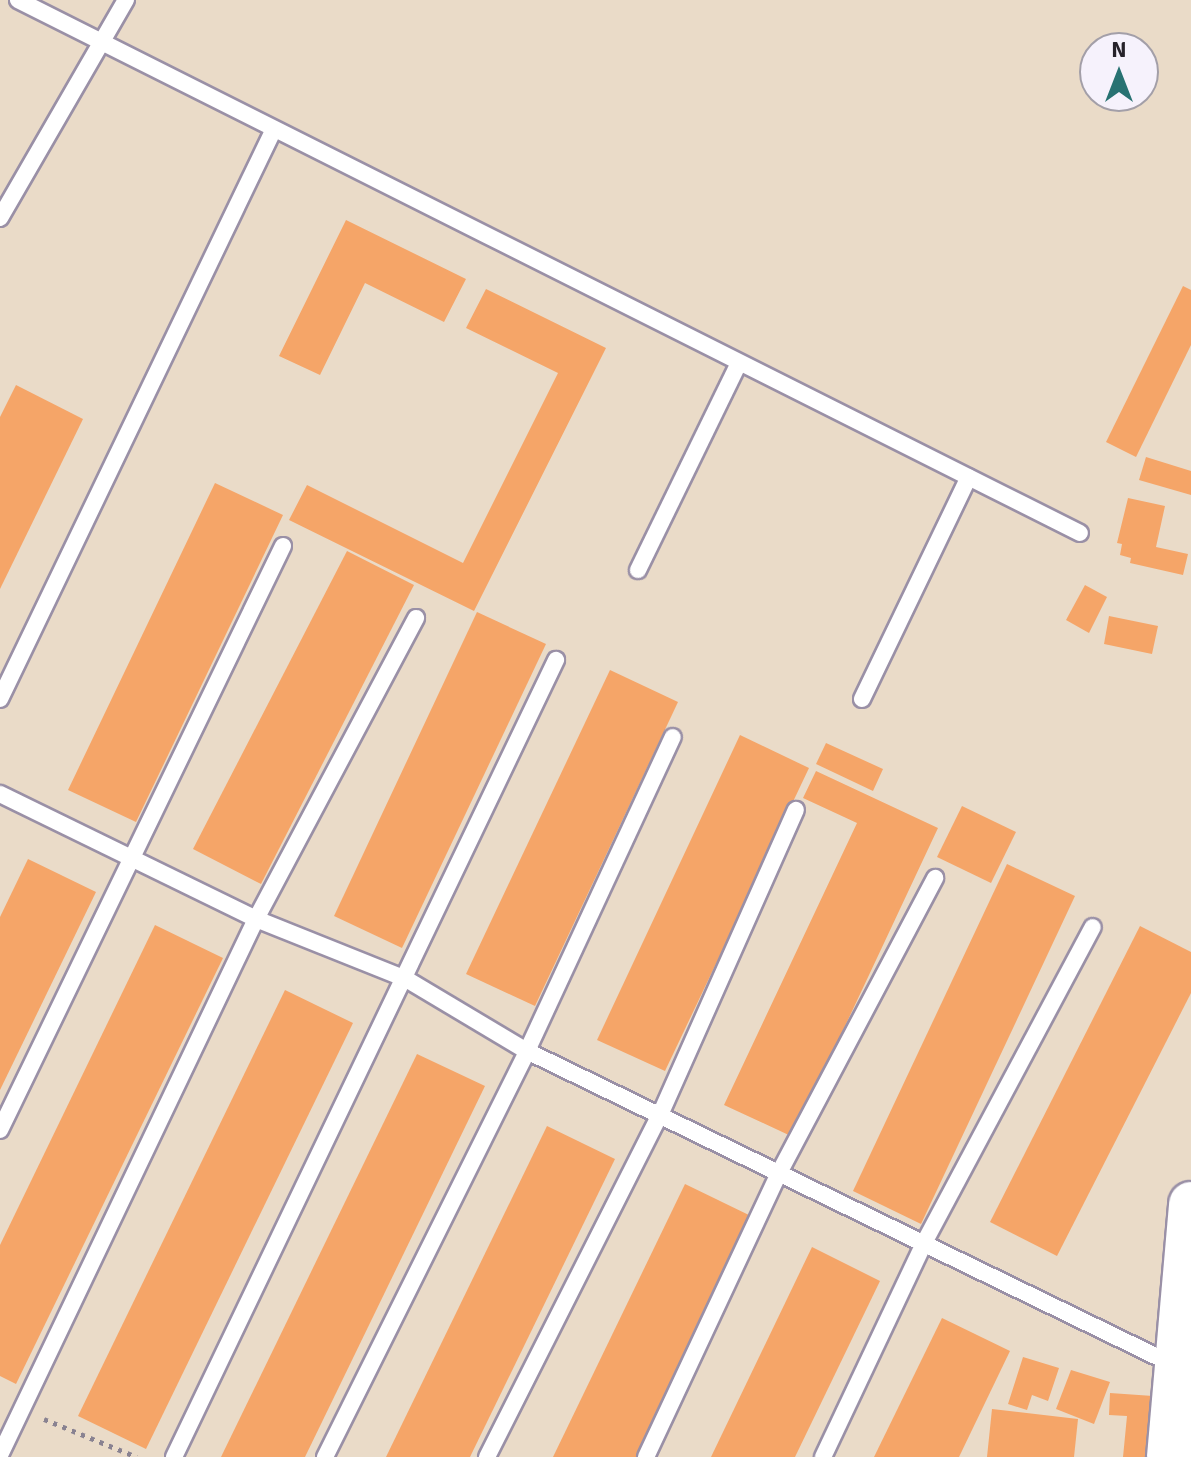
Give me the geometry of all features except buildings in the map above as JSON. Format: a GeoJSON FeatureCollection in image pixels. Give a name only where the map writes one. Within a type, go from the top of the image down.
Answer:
{"type":"FeatureCollection","features":[{"type":"Feature","properties":{"kind":"street"},"geometry":{"type":"LineString","coordinates":[[1169,1457],[1191,1204]]}},
{"type":"Feature","properties":{"kind":"lane"},"geometry":{"type":"LineString","coordinates":[[18,0],[273,131],[1080,533]]}},
{"type":"Feature","properties":{"kind":"lane"},"geometry":{"type":"LineString","coordinates":[[0,218],[126,0]]}},
{"type":"Feature","properties":{"kind":"lane"},"geometry":{"type":"LineString","coordinates":[[0,699],[273,131]]}},
{"type":"Feature","properties":{"kind":"lane"},"geometry":{"type":"LineString","coordinates":[[638,570],[739,363]]}},
{"type":"Feature","properties":{"kind":"lane"},"geometry":{"type":"LineString","coordinates":[[862,699],[969,477]]}},
{"type":"Feature","properties":{"kind":"lane"},"geometry":{"type":"LineString","coordinates":[[0,1130],[283,546]]}},
{"type":"Feature","properties":{"kind":"lane"},"geometry":{"type":"LineString","coordinates":[[0,1455],[256,919],[416,618]]}},
{"type":"Feature","properties":{"kind":"lane"},"geometry":{"type":"LineString","coordinates":[[174,1457],[406,979],[556,660]]}},
{"type":"Feature","properties":{"kind":"lane"},"geometry":{"type":"LineString","coordinates":[[325,1457],[527,1051],[673,737]]}},
{"type":"Feature","properties":{"kind":"lane"},"geometry":{"type":"LineString","coordinates":[[0,794],[256,919],[406,979],[527,1051],[1177,1367]]}},
{"type":"Feature","properties":{"kind":"lane"},"geometry":{"type":"LineString","coordinates":[[487,1457],[660,1115],[796,810]]}},
{"type":"Feature","properties":{"kind":"lane"},"geometry":{"type":"LineString","coordinates":[[646,1457],[779,1173],[935,878]]}},
{"type":"Feature","properties":{"kind":"lane"},"geometry":{"type":"LineString","coordinates":[[823,1457],[924,1243],[1093,927]]}},
{"type":"Feature","properties":{"kind":"path"},"geometry":{"type":"LineString","coordinates":[[21,1410],[137,1457]]}},
{"type":"Feature","properties":{"kind":"shaded area"},"geometry":{"type":"Polygon","coordinates":[[[0,0],[1191,0],[1191,1204],[1169,1457],[0,1457],[0,0]]]}}]}
